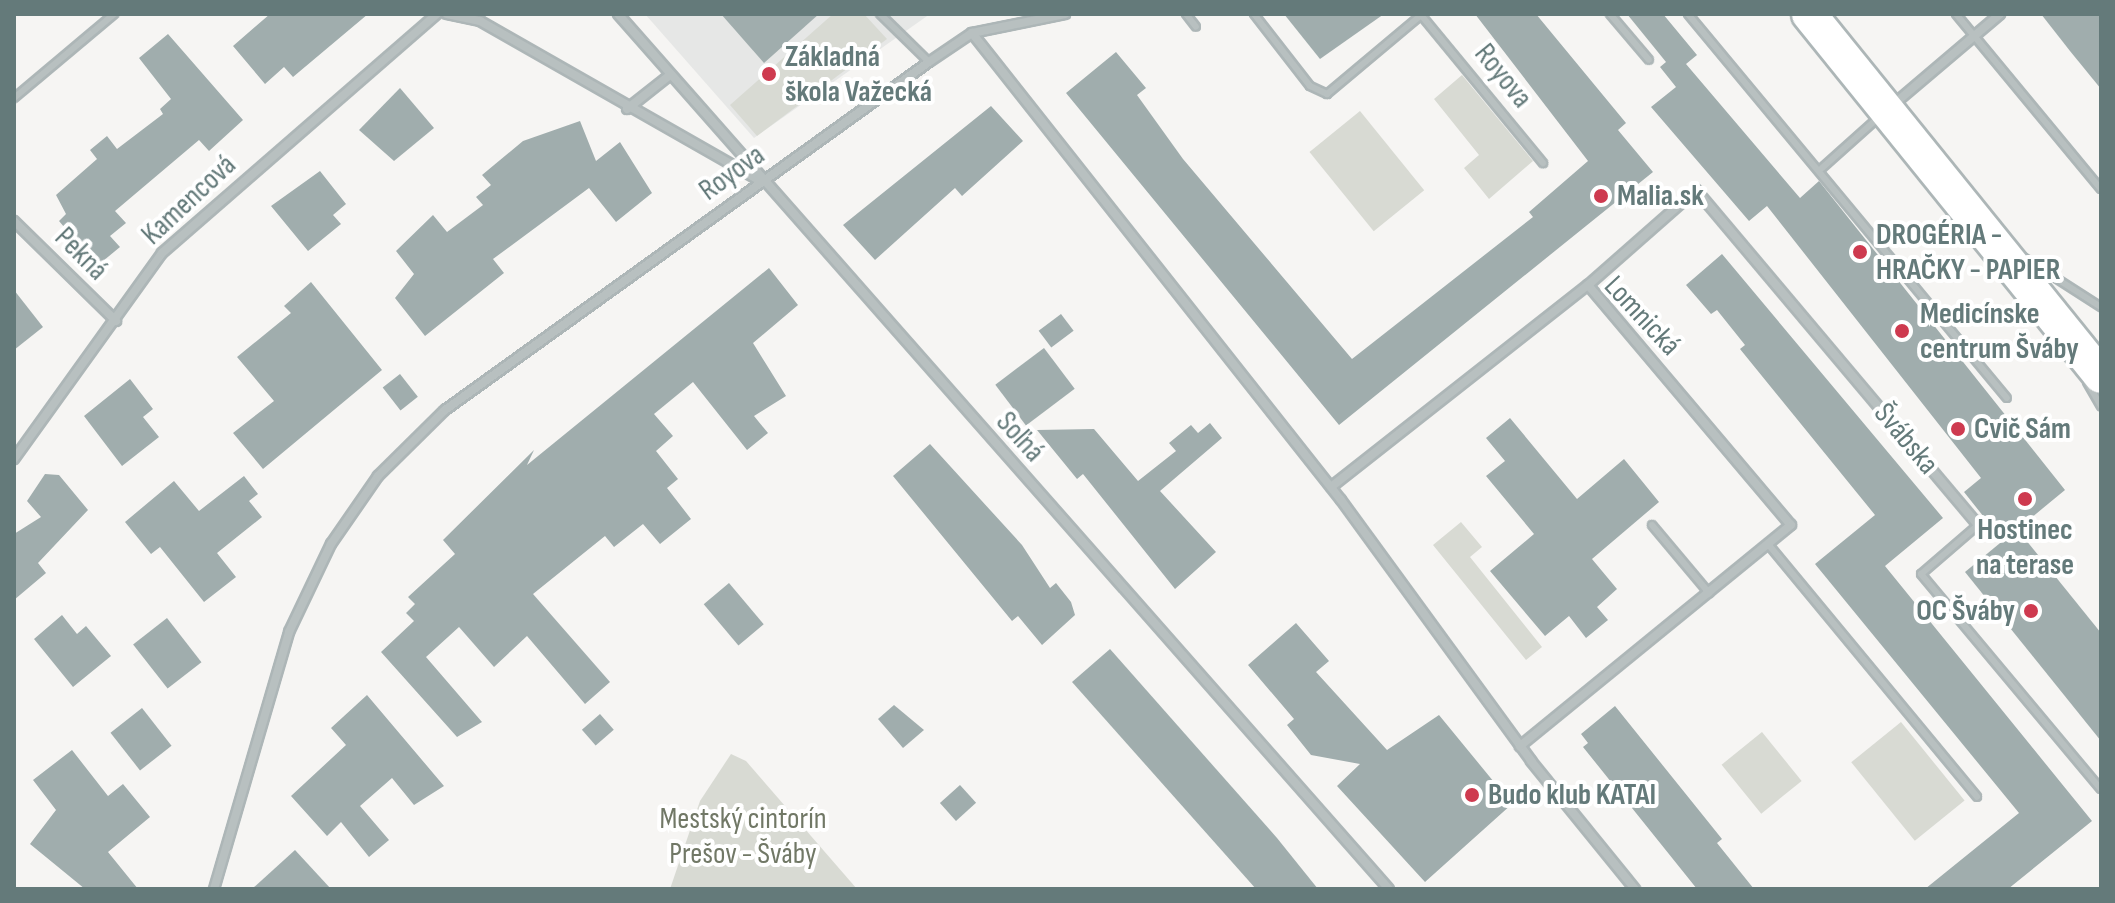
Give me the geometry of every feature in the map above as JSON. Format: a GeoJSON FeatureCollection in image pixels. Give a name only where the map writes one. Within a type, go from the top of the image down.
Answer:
{"type":"FeatureCollection","features":[{"type":"Feature","properties":{"kind":"street","name":"Kamencová"},"geometry":{"type":"LineString","coordinates":[[14,459],[162,253],[437,14]]}},
{"type":"Feature","properties":{"kind":"street"},"geometry":{"type":"LineString","coordinates":[[447,14],[480,21],[627,109],[762,181]]}},
{"type":"Feature","properties":{"kind":"street","name":"Soľná"},"geometry":{"type":"LineString","coordinates":[[618,14],[1389,889]]}},
{"type":"Feature","properties":{"kind":"street","name":"Royova"},"geometry":{"type":"LineString","coordinates":[[214,889],[270,684],[308,591],[378,476],[445,410],[972,33],[1065,14]]}},
{"type":"Feature","properties":{"kind":"street"},"geometry":{"type":"LineString","coordinates":[[1809,14],[2101,376]]}},
{"type":"Feature","properties":{"kind":"street"},"geometry":{"type":"LineString","coordinates":[[1887,110],[2000,14]]}},
{"type":"Feature","properties":{"kind":"street"},"geometry":{"type":"LineString","coordinates":[[972,33],[1331,487],[1520,746],[1635,889]]}},
{"type":"Feature","properties":{"kind":"street"},"geometry":{"type":"LineString","coordinates":[[627,109],[670,75]]}},
{"type":"Feature","properties":{"kind":"street","name":"Švábska"},"geometry":{"type":"LineString","coordinates":[[1588,285],[1696,190],[1978,525]]}},
{"type":"Feature","properties":{"kind":"street","name":"Pekná"},"geometry":{"type":"LineString","coordinates":[[14,221],[116,321]]}},
{"type":"Feature","properties":{"kind":"street","name":"Lomnická"},"geometry":{"type":"LineString","coordinates":[[1331,487],[1588,285],[1791,525],[1520,746]]}},
{"type":"Feature","properties":{"kind":"lane"},"geometry":{"type":"LineString","coordinates":[[14,98],[114,14]]}},
{"type":"Feature","properties":{"kind":"lane"},"geometry":{"type":"LineString","coordinates":[[880,14],[929,62]]}},
{"type":"Feature","properties":{"kind":"lane"},"geometry":{"type":"LineString","coordinates":[[1186,14],[1196,27]]}},
{"type":"Feature","properties":{"kind":"lane","name":"Royova"},"geometry":{"type":"LineString","coordinates":[[1254,14],[1310,86],[1327,94],[1421,15],[1543,163]]}},
{"type":"Feature","properties":{"kind":"lane"},"geometry":{"type":"LineString","coordinates":[[1610,14],[1649,60]]}},
{"type":"Feature","properties":{"kind":"lane"},"geometry":{"type":"LineString","coordinates":[[1688,14],[1822,168],[2007,398]]}},
{"type":"Feature","properties":{"kind":"lane"},"geometry":{"type":"LineString","coordinates":[[1956,14],[2101,189]]}},
{"type":"Feature","properties":{"kind":"lane"},"geometry":{"type":"LineString","coordinates":[[1822,168],[1887,110]]}},
{"type":"Feature","properties":{"kind":"lane"},"geometry":{"type":"LineString","coordinates":[[1986,233],[2101,307]]}},
{"type":"Feature","properties":{"kind":"lane"},"geometry":{"type":"LineString","coordinates":[[2024,280],[2101,406]]}},
{"type":"Feature","properties":{"kind":"lane"},"geometry":{"type":"LineString","coordinates":[[1652,525],[1709,593]]}},
{"type":"Feature","properties":{"kind":"lane","name":"Švábska"},"geometry":{"type":"LineString","coordinates":[[1978,525],[1921,574],[2101,789]]}},
{"type":"Feature","properties":{"kind":"lane"},"geometry":{"type":"LineString","coordinates":[[1768,544],[1977,797]]}},
{"type":"Feature","properties":{"kind":"shaded area","name":"Základná škola Važecká"},"geometry":{"type":"Polygon","coordinates":[[[645,14],[930,14],[754,138],[645,14]]]}},
{"type":"Feature","properties":{"kind":"green space"},"geometry":{"type":"Polygon","coordinates":[[[833,14],[864,14],[887,39],[757,136],[730,105],[833,14]]]}},
{"type":"Feature","properties":{"kind":"green space"},"geometry":{"type":"Polygon","coordinates":[[[1462,75],[1533,161],[1489,199],[1464,168],[1479,155],[1434,99],[1462,75]]]}},
{"type":"Feature","properties":{"kind":"green space"},"geometry":{"type":"Polygon","coordinates":[[[1360,111],[1424,190],[1374,231],[1309,152],[1360,111]]]}},
{"type":"Feature","properties":{"kind":"green space"},"geometry":{"type":"Polygon","coordinates":[[[1461,522],[1482,547],[1470,557],[1542,647],[1526,660],[1433,545],[1461,522]]]}},
{"type":"Feature","properties":{"kind":"green space"},"geometry":{"type":"Polygon","coordinates":[[[1901,722],[1965,800],[1915,841],[1851,762],[1901,722]]]}},
{"type":"Feature","properties":{"kind":"green space"},"geometry":{"type":"Polygon","coordinates":[[[1762,732],[1802,781],[1761,814],[1722,765],[1762,732]]]}},
{"type":"Feature","properties":{"kind":"green space","name":"Mestský cintorín Prešov - Šváby"},"geometry":{"type":"Polygon","coordinates":[[[731,754],[746,761],[857,889],[670,889],[700,801],[731,754]]]}},
{"type":"Feature","properties":{"kind":"building"},"geometry":{"type":"Polygon","coordinates":[[[270,14],[368,14],[293,77],[284,67],[265,84],[233,46],[270,14]]]}},
{"type":"Feature","properties":{"kind":"building"},"geometry":{"type":"Polygon","coordinates":[[[721,14],[819,14],[764,63],[721,14]]]}},
{"type":"Feature","properties":{"kind":"building"},"geometry":{"type":"Polygon","coordinates":[[[1284,14],[1384,14],[1320,59],[1284,14]]]}},
{"type":"Feature","properties":{"kind":"building"},"geometry":{"type":"Polygon","coordinates":[[[1475,14],[1536,14],[1626,123],[1618,130],[1653,172],[1339,425],[1066,93],[1116,52],[1146,88],[1137,95],[1183,159],[1352,359],[1533,217],[1529,212],[1588,161],[1475,14]]]}},
{"type":"Feature","properties":{"kind":"building"},"geometry":{"type":"Polygon","coordinates":[[[1627,14],[1663,14],[1697,55],[1686,64],[1800,198],[1819,181],[2065,490],[2003,541],[1964,492],[1981,478],[1767,206],[1749,221],[1651,107],[1676,87],[1660,67],[1666,62],[1627,14]]]}},
{"type":"Feature","properties":{"kind":"building"},"geometry":{"type":"Polygon","coordinates":[[[2041,14],[2101,14],[2101,89],[2070,51],[2041,14]]]}},
{"type":"Feature","properties":{"kind":"building"},"geometry":{"type":"Polygon","coordinates":[[[168,34],[243,120],[209,151],[199,140],[115,211],[126,223],[110,236],[120,247],[97,266],[59,221],[66,214],[56,195],[97,159],[90,150],[107,136],[117,149],[163,114],[160,109],[171,99],[139,58],[168,34]]]}},
{"type":"Feature","properties":{"kind":"building"},"geometry":{"type":"Polygon","coordinates":[[[400,88],[434,128],[394,161],[359,130],[400,88]]]}},
{"type":"Feature","properties":{"kind":"building"},"geometry":{"type":"Polygon","coordinates":[[[991,106],[1023,141],[962,196],[955,188],[875,260],[843,225],[991,106]]]}},
{"type":"Feature","properties":{"kind":"building"},"geometry":{"type":"Polygon","coordinates":[[[580,121],[596,161],[620,142],[652,193],[616,222],[589,188],[493,259],[504,273],[425,336],[395,298],[414,274],[396,251],[433,215],[447,232],[483,205],[476,197],[491,185],[482,175],[523,141],[580,121]]]}},
{"type":"Feature","properties":{"kind":"building"},"geometry":{"type":"Polygon","coordinates":[[[320,171],[346,204],[333,215],[341,224],[308,251],[271,206],[320,171]]]}},
{"type":"Feature","properties":{"kind":"building"},"geometry":{"type":"Polygon","coordinates":[[[1722,254],[1943,518],[1885,566],[2092,821],[2008,889],[1925,889],[2019,813],[1815,564],[1875,515],[1740,349],[1745,345],[1717,310],[1711,314],[1686,285],[1722,254]]]}},
{"type":"Feature","properties":{"kind":"building"},"geometry":{"type":"Polygon","coordinates":[[[769,268],[798,305],[753,343],[786,396],[754,416],[768,433],[747,450],[693,382],[654,414],[673,436],[656,451],[678,479],[667,488],[691,519],[660,544],[643,524],[614,547],[605,536],[533,594],[610,682],[585,704],[527,636],[494,667],[459,627],[426,657],[482,722],[457,737],[381,652],[414,621],[406,613],[415,604],[408,597],[455,554],[443,540],[534,450],[527,465],[769,268]]]}},
{"type":"Feature","properties":{"kind":"building"},"geometry":{"type":"Polygon","coordinates":[[[311,282],[382,370],[263,469],[233,433],[274,401],[237,357],[291,313],[284,306],[311,282]]]}},
{"type":"Feature","properties":{"kind":"building"},"geometry":{"type":"Polygon","coordinates":[[[14,290],[43,327],[14,350],[14,290]]]}},
{"type":"Feature","properties":{"kind":"building"},"geometry":{"type":"Polygon","coordinates":[[[1061,314],[1074,331],[1051,348],[1039,331],[1061,314]]]}},
{"type":"Feature","properties":{"kind":"building"},"geometry":{"type":"Polygon","coordinates":[[[1044,348],[1075,389],[1026,425],[995,385],[1044,348]]]}},
{"type":"Feature","properties":{"kind":"building"},"geometry":{"type":"Polygon","coordinates":[[[400,374],[418,397],[401,410],[383,388],[400,374]]]}},
{"type":"Feature","properties":{"kind":"building"},"geometry":{"type":"Polygon","coordinates":[[[130,379],[153,409],[143,417],[159,437],[122,466],[84,416],[130,379]]]}},
{"type":"Feature","properties":{"kind":"building"},"geometry":{"type":"Polygon","coordinates":[[[1510,418],[1577,499],[1624,459],[1659,502],[1592,559],[1617,589],[1597,607],[1608,620],[1586,638],[1569,616],[1545,636],[1490,571],[1534,534],[1486,476],[1505,461],[1486,438],[1510,418]]]}},
{"type":"Feature","properties":{"kind":"building"},"geometry":{"type":"Polygon","coordinates":[[[1210,423],[1222,438],[1160,491],[1216,552],[1175,589],[1083,474],[1077,479],[1037,430],[1094,429],[1138,481],[1176,451],[1169,443],[1191,425],[1198,433],[1210,423]]]}},
{"type":"Feature","properties":{"kind":"building"},"geometry":{"type":"Polygon","coordinates":[[[930,444],[1022,545],[1050,588],[1056,583],[1071,602],[1075,615],[1042,645],[1018,616],[1012,621],[893,476],[930,444]]]}},
{"type":"Feature","properties":{"kind":"building"},"geometry":{"type":"Polygon","coordinates":[[[45,474],[59,475],[88,510],[38,563],[46,573],[14,600],[14,534],[41,517],[27,501],[45,474]]]}},
{"type":"Feature","properties":{"kind":"building"},"geometry":{"type":"Polygon","coordinates":[[[244,476],[258,494],[249,501],[262,517],[217,553],[236,577],[204,602],[160,547],[151,554],[125,522],[174,481],[199,511],[244,476]]]}},
{"type":"Feature","properties":{"kind":"building"},"geometry":{"type":"Polygon","coordinates":[[[2017,529],[2101,633],[2101,741],[1965,572],[2017,529]]]}},
{"type":"Feature","properties":{"kind":"building"},"geometry":{"type":"Polygon","coordinates":[[[729,583],[764,624],[738,646],[704,604],[729,583]]]}},
{"type":"Feature","properties":{"kind":"building"},"geometry":{"type":"Polygon","coordinates":[[[62,615],[77,634],[86,626],[111,656],[73,687],[34,639],[62,615]]]}},
{"type":"Feature","properties":{"kind":"building"},"geometry":{"type":"Polygon","coordinates":[[[167,618],[201,662],[168,689],[133,644],[167,618]]]}},
{"type":"Feature","properties":{"kind":"building"},"geometry":{"type":"Polygon","coordinates":[[[1296,623],[1329,661],[1316,672],[1387,750],[1439,715],[1512,804],[1425,882],[1337,786],[1360,764],[1311,755],[1287,725],[1294,719],[1248,665],[1296,623]]]}},
{"type":"Feature","properties":{"kind":"building"},"geometry":{"type":"Polygon","coordinates":[[[1110,649],[1277,838],[1318,889],[1256,889],[1072,682],[1110,649]]]}},
{"type":"Feature","properties":{"kind":"building"},"geometry":{"type":"Polygon","coordinates":[[[367,695],[444,786],[414,805],[392,778],[360,806],[389,840],[369,857],[341,822],[327,836],[291,796],[346,745],[331,728],[367,695]]]}},
{"type":"Feature","properties":{"kind":"building"},"geometry":{"type":"Polygon","coordinates":[[[894,705],[924,730],[903,748],[878,719],[894,705]]]}},
{"type":"Feature","properties":{"kind":"building"},"geometry":{"type":"Polygon","coordinates":[[[1615,706],[1722,839],[1717,843],[1754,889],[1697,889],[1583,747],[1588,743],[1581,734],[1615,706]]]}},
{"type":"Feature","properties":{"kind":"building"},"geometry":{"type":"Polygon","coordinates":[[[142,708],[172,746],[140,770],[110,733],[142,708]]]}},
{"type":"Feature","properties":{"kind":"building"},"geometry":{"type":"Polygon","coordinates":[[[600,714],[614,730],[596,746],[582,730],[600,714]]]}},
{"type":"Feature","properties":{"kind":"building"},"geometry":{"type":"Polygon","coordinates":[[[72,750],[108,796],[123,784],[150,817],[108,852],[138,889],[85,889],[30,844],[56,810],[33,780],[72,750]]]}},
{"type":"Feature","properties":{"kind":"building"},"geometry":{"type":"Polygon","coordinates":[[[960,785],[976,803],[956,821],[940,803],[960,785]]]}},
{"type":"Feature","properties":{"kind":"building"},"geometry":{"type":"Polygon","coordinates":[[[295,850],[331,889],[252,889],[295,850]]]}},
{"type":"Feature","properties":{"kind":"place","name":"Základná škola Važecká"},"geometry":{"type":"Point","coordinates":[769,74]}},
{"type":"Feature","properties":{"kind":"place","name":"Malia.sk"},"geometry":{"type":"Point","coordinates":[1601,196]}},
{"type":"Feature","properties":{"kind":"place","name":"DROGÉRIA - HRAČKY - PAPIER"},"geometry":{"type":"Point","coordinates":[1860,252]}},
{"type":"Feature","properties":{"kind":"place","name":"Medicínske centrum Šváby"},"geometry":{"type":"Point","coordinates":[1902,331]}},
{"type":"Feature","properties":{"kind":"place","name":"Cvič Sám"},"geometry":{"type":"Point","coordinates":[1958,429]}},
{"type":"Feature","properties":{"kind":"place","name":"Hostinec na terase"},"geometry":{"type":"Point","coordinates":[2025,499]}},
{"type":"Feature","properties":{"kind":"place","name":"OC Šváby"},"geometry":{"type":"Point","coordinates":[2031,611]}},
{"type":"Feature","properties":{"kind":"place","name":"Budo klub KATAI"},"geometry":{"type":"Point","coordinates":[1472,795]}}]}
